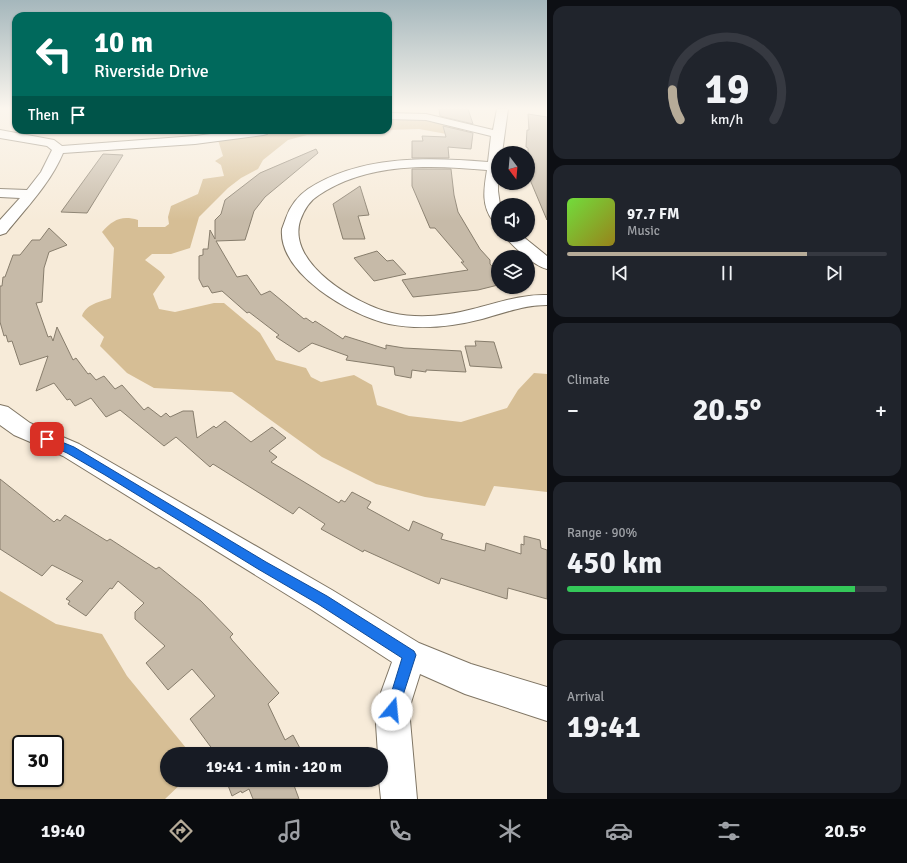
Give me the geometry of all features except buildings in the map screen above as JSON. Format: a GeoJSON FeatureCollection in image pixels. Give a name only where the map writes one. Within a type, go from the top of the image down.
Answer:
{"type":"FeatureCollection","features":[{"type":"Feature","properties":{"kind":"street"},"geometry":{"type":"LineString","coordinates":[[0,230],[31,194],[54,160],[58,150],[56,146]]}},
{"type":"Feature","properties":{"kind":"street"},"geometry":{"type":"LineString","coordinates":[[58,150],[109,146]]}},
{"type":"Feature","properties":{"kind":"street"},"geometry":{"type":"LineString","coordinates":[[491,167],[423,163],[376,168],[346,176],[316,190],[301,203],[290,226],[290,236],[293,249],[301,263],[308,271],[349,301],[369,311],[402,320],[433,322],[449,321],[519,303],[546,300]]}},
{"type":"Feature","properties":{"kind":"street"},"geometry":{"type":"LineString","coordinates":[[491,179],[491,202]]}},
{"type":"Feature","properties":{"kind":"street"},"geometry":{"type":"LineString","coordinates":[[0,193],[31,194]]}},
{"type":"Feature","properties":{"kind":"street"},"geometry":{"type":"LineString","coordinates":[[520,242],[547,264]]}},
{"type":"Feature","properties":{"kind":"street"},"geometry":{"type":"LineString","coordinates":[[0,412],[22,429],[71,450],[90,461],[322,600],[410,655],[452,671],[465,678],[547,704]]}},
{"type":"Feature","properties":{"kind":"street"},"geometry":{"type":"LineString","coordinates":[[399,799],[392,710],[410,655]]}},
{"type":"Feature","properties":{"kind":"shaded area"},"geometry":{"type":"Polygon","coordinates":[[[220,146],[280,146],[263,160],[258,169],[241,178],[228,188],[199,217],[190,248],[171,254],[152,254],[145,260],[161,272],[165,277],[153,294],[159,309],[175,312],[214,303],[224,303],[260,333],[276,360],[306,368],[311,377],[321,382],[354,375],[372,385],[377,405],[409,416],[461,422],[507,408],[518,390],[534,373],[547,374],[547,492],[494,486],[485,506],[425,497],[376,484],[322,457],[232,392],[154,388],[127,373],[100,346],[104,337],[82,316],[90,306],[111,298],[114,248],[102,232],[110,224],[122,218],[138,220],[138,227],[165,227],[169,224],[168,217],[171,206],[198,194],[203,179],[224,176],[221,165],[215,161],[223,156],[220,146]]]}},
{"type":"Feature","properties":{"kind":"shaded area"},"geometry":{"type":"Polygon","coordinates":[[[0,591],[56,624],[102,634],[127,676],[185,747],[160,747],[160,787],[178,787],[165,799],[0,799],[0,591]]]}},
{"type":"Feature","properties":{"kind":"route"},"geometry":{"type":"LineString","coordinates":[[47,439],[71,450],[322,600],[410,655],[392,710]]}}]}
